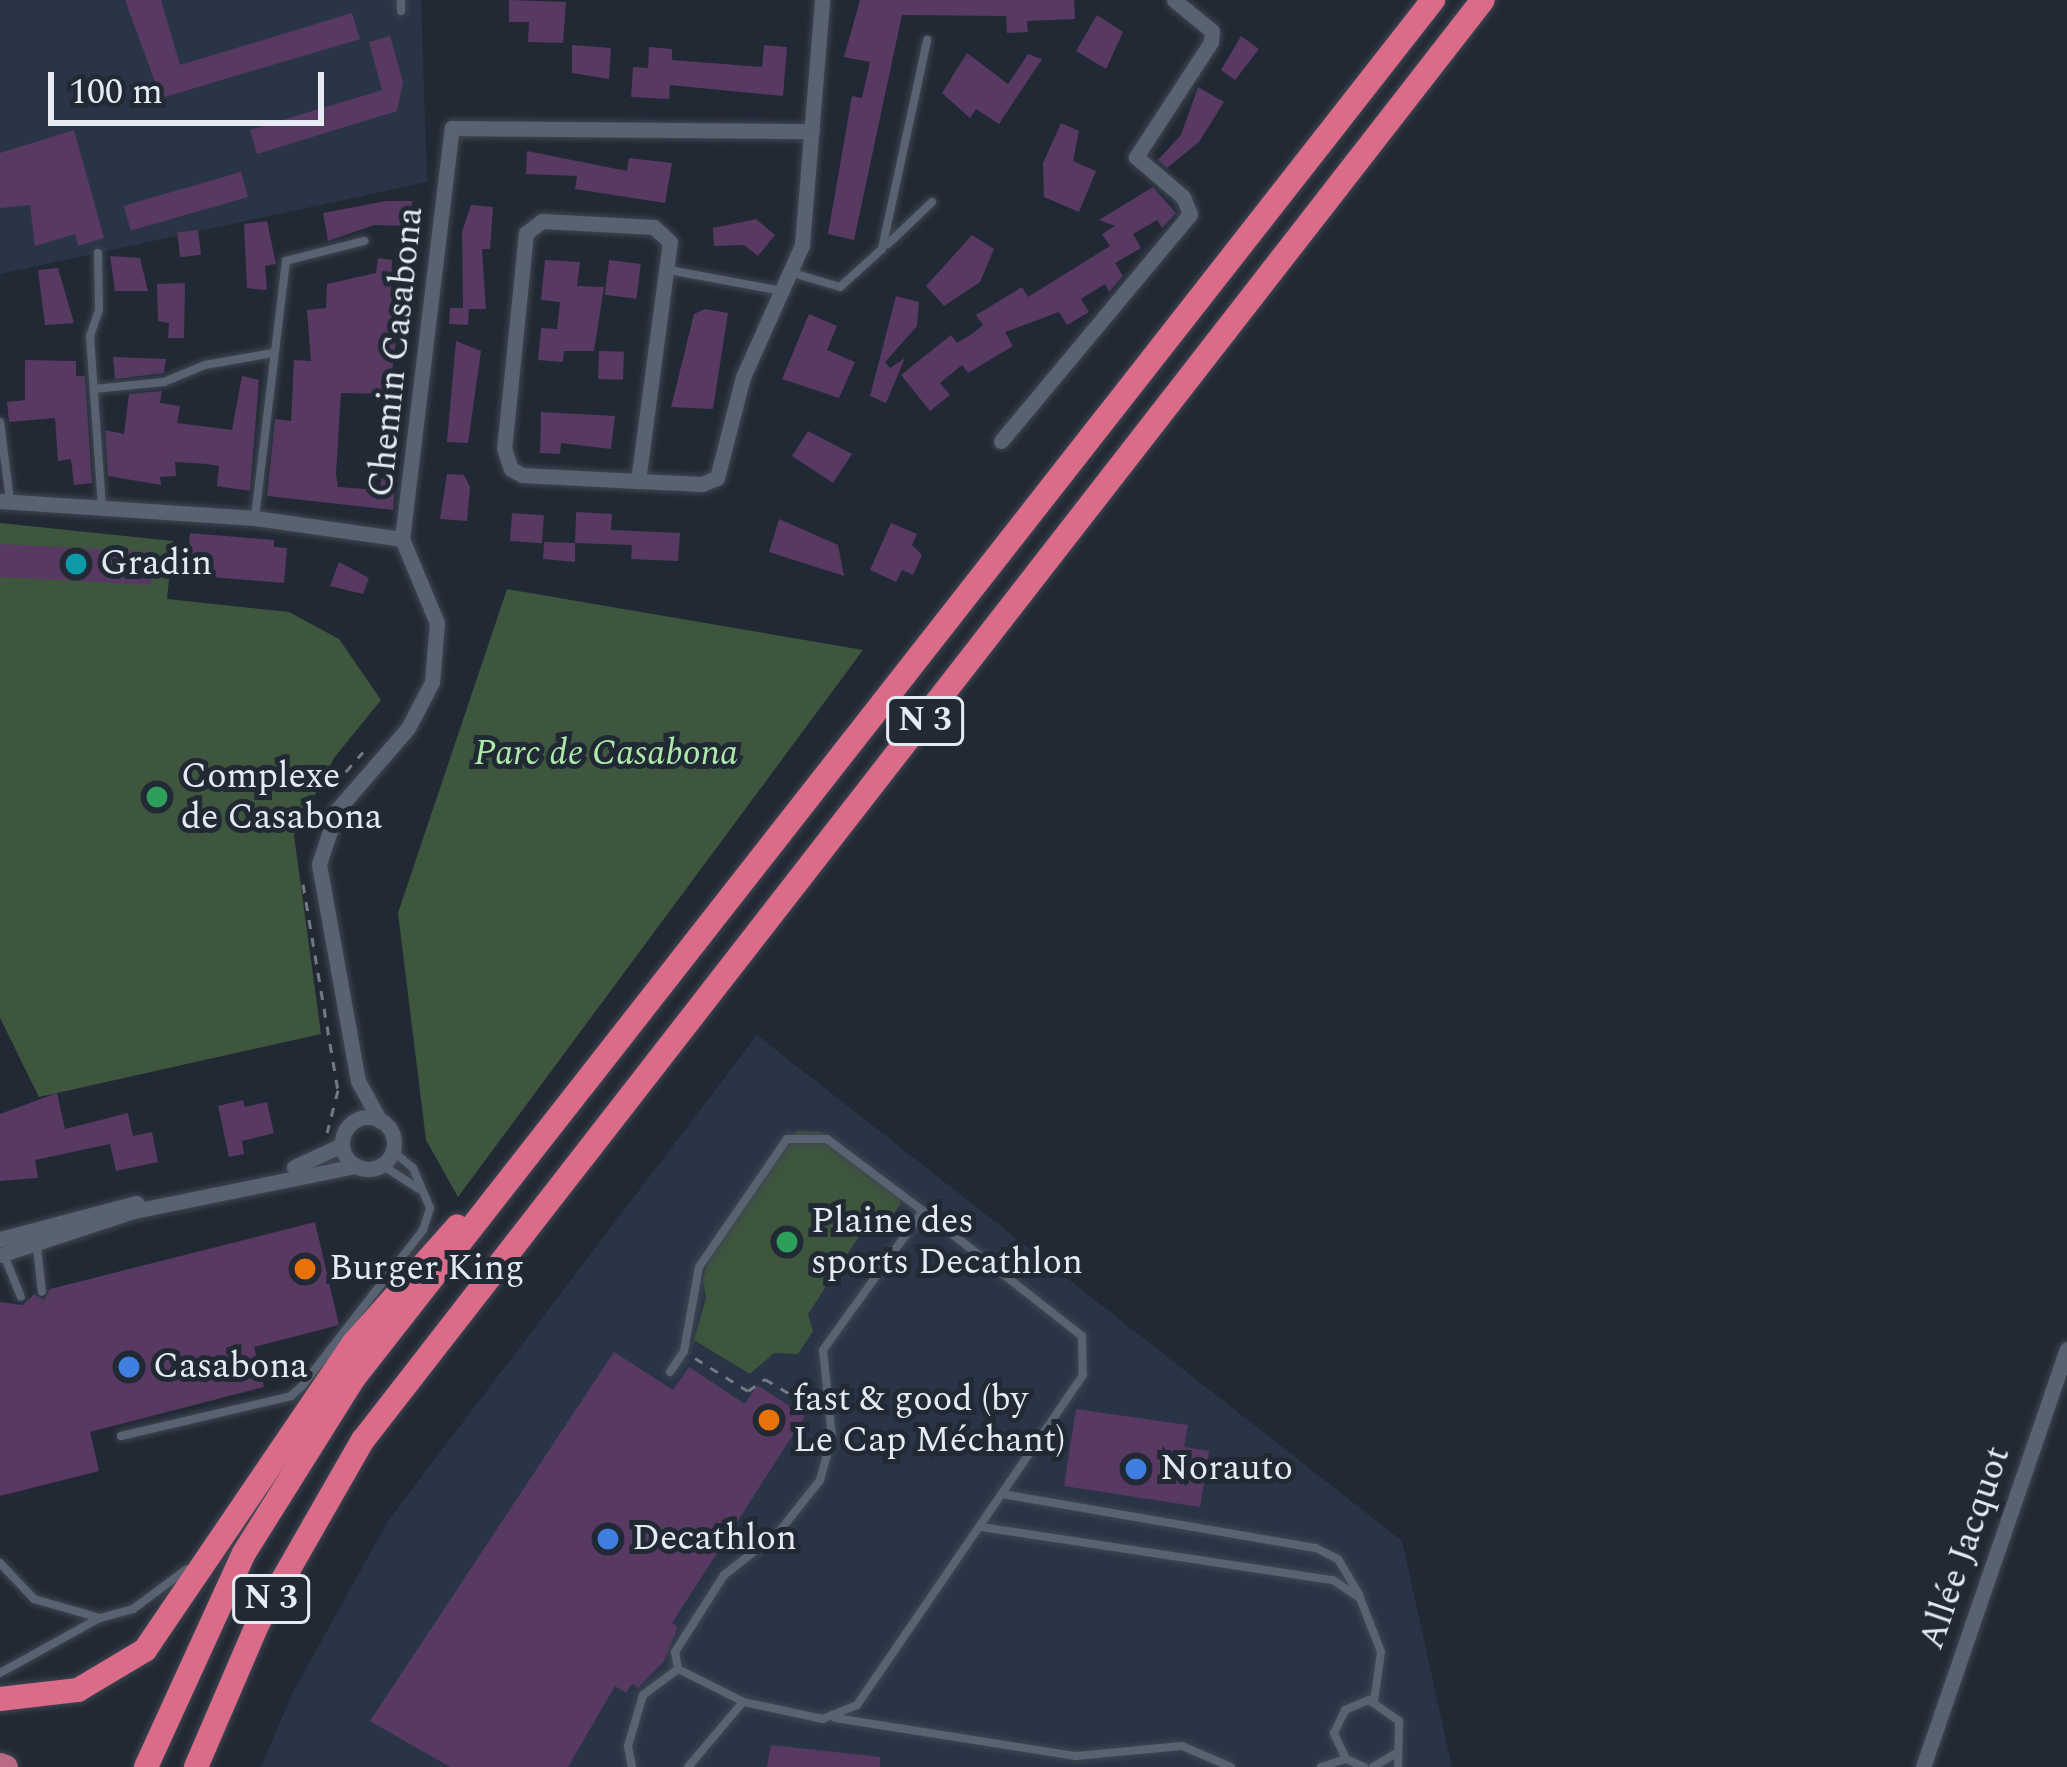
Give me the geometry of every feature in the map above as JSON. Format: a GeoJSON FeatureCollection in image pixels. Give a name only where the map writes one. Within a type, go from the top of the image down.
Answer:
{"type":"FeatureCollection","features":[{"type":"Feature","properties":{"kind":"highway","name":"N 3"},"geometry":{"type":"LineString","coordinates":[[146,1767],[194,1648],[296,1463],[353,1378],[556,1127],[1433,0]]}},
{"type":"Feature","properties":{"kind":"highway","name":"N 3"},"geometry":{"type":"LineString","coordinates":[[196,1767],[258,1623],[363,1440],[1483,0]]}},
{"type":"Feature","properties":{"kind":"highway","name":"N 3"},"geometry":{"type":"LineString","coordinates":[[0,1699],[78,1690],[145,1650],[353,1344],[556,1127]]}},
{"type":"Feature","properties":{"kind":"street"},"geometry":{"type":"LineString","coordinates":[[638,481],[670,242],[654,227],[542,221],[526,233],[505,460],[522,475],[638,481],[717,478],[743,377],[802,245],[821,0]]}},
{"type":"Feature","properties":{"kind":"street"},"geometry":{"type":"LineString","coordinates":[[1001,441],[1190,214],[1184,197],[1136,157],[1211,42],[1212,31],[1174,0]]}},
{"type":"Feature","properties":{"kind":"street","name":"Chemin Casabona"},"geometry":{"type":"LineString","coordinates":[[5,501],[255,518],[402,539],[452,128],[812,131]]}},
{"type":"Feature","properties":{"kind":"street"},"geometry":{"type":"LineString","coordinates":[[1,1249],[320,1158],[342,1145],[354,1122],[358,1081],[319,864],[337,810],[408,728],[432,682],[437,623],[402,539]]}},
{"type":"Feature","properties":{"kind":"street"},"geometry":{"type":"LineString","coordinates":[[1,1249],[39,1243],[134,1211],[387,1158],[392,1133],[358,1081]]}},
{"type":"Feature","properties":{"kind":"street"},"geometry":{"type":"LineString","coordinates":[[354,1122],[380,1120]]}},
{"type":"Feature","properties":{"kind":"street"},"geometry":{"type":"LineString","coordinates":[[342,1145],[356,1166]]}},
{"type":"Feature","properties":{"kind":"street","name":"Allée Jacquot"},"geometry":{"type":"LineString","coordinates":[[1923,1767],[2067,1349]]}},
{"type":"Feature","properties":{"kind":"lane"},"geometry":{"type":"LineString","coordinates":[[882,249],[927,40]]}},
{"type":"Feature","properties":{"kind":"lane"},"geometry":{"type":"LineString","coordinates":[[791,273],[827,290],[840,287],[932,202]]}},
{"type":"Feature","properties":{"kind":"lane"},"geometry":{"type":"LineString","coordinates":[[255,518],[286,261],[364,241]]}},
{"type":"Feature","properties":{"kind":"lane"},"geometry":{"type":"LineString","coordinates":[[98,253],[99,310],[90,336],[102,506]]}},
{"type":"Feature","properties":{"kind":"lane"},"geometry":{"type":"LineString","coordinates":[[669,270],[783,292]]}},
{"type":"Feature","properties":{"kind":"lane"},"geometry":{"type":"LineString","coordinates":[[94,389],[164,382],[205,364],[273,353]]}},
{"type":"Feature","properties":{"kind":"lane"},"geometry":{"type":"LineString","coordinates":[[0,422],[5,501]]}},
{"type":"Feature","properties":{"kind":"lane"},"geometry":{"type":"LineString","coordinates":[[670,1372],[684,1352],[699,1267],[787,1139],[827,1138],[1082,1336],[1088,1351],[1083,1375],[868,1693],[833,1718]]}},
{"type":"Feature","properties":{"kind":"lane"},"geometry":{"type":"LineString","coordinates":[[387,1158],[421,1189]]}},
{"type":"Feature","properties":{"kind":"lane"},"geometry":{"type":"LineString","coordinates":[[121,1436],[291,1396],[423,1230],[430,1208],[413,1168],[387,1158]]}},
{"type":"Feature","properties":{"kind":"lane"},"geometry":{"type":"LineString","coordinates":[[678,1669],[675,1652],[724,1574],[808,1502],[826,1465],[831,1410],[824,1350],[922,1211]]}},
{"type":"Feature","properties":{"kind":"lane"},"geometry":{"type":"LineString","coordinates":[[39,1243],[32,1256],[41,1292]]}},
{"type":"Feature","properties":{"kind":"lane"},"geometry":{"type":"LineString","coordinates":[[1,1249],[12,1261],[21,1297]]}},
{"type":"Feature","properties":{"kind":"lane"},"geometry":{"type":"LineString","coordinates":[[1003,1494],[1316,1548],[1338,1559],[1360,1598],[1384,1666],[1374,1701]]}},
{"type":"Feature","properties":{"kind":"lane"},"geometry":{"type":"LineString","coordinates":[[979,1527],[1333,1580],[1360,1598]]}},
{"type":"Feature","properties":{"kind":"lane"},"geometry":{"type":"LineString","coordinates":[[0,1673],[100,1618],[169,1588],[225,1529]]}},
{"type":"Feature","properties":{"kind":"lane"},"geometry":{"type":"LineString","coordinates":[[0,1563],[34,1600],[100,1618]]}},
{"type":"Feature","properties":{"kind":"lane"},"geometry":{"type":"LineString","coordinates":[[678,1669],[743,1702],[833,1718],[1076,1756],[1182,1747],[1231,1767]]}},
{"type":"Feature","properties":{"kind":"lane"},"geometry":{"type":"LineString","coordinates":[[632,1767],[628,1746],[644,1695],[678,1669]]}},
{"type":"Feature","properties":{"kind":"lane"},"geometry":{"type":"LineString","coordinates":[[1374,1701],[1399,1720],[1398,1767]]}},
{"type":"Feature","properties":{"kind":"lane"},"geometry":{"type":"LineString","coordinates":[[1374,1701],[1340,1716],[1335,1743],[1346,1759],[1369,1767],[1396,1753]]}},
{"type":"Feature","properties":{"kind":"lane"},"geometry":{"type":"LineString","coordinates":[[688,1767],[743,1702]]}},
{"type":"Feature","properties":{"kind":"lane"},"geometry":{"type":"LineString","coordinates":[[1321,1767],[1346,1759]]}},
{"type":"Feature","properties":{"kind":"path"},"geometry":{"type":"LineString","coordinates":[[326,796],[374,740]]}},
{"type":"Feature","properties":{"kind":"path"},"geometry":{"type":"LineString","coordinates":[[304,875],[338,1090],[334,1120],[314,1146],[320,1158]]}},
{"type":"Feature","properties":{"kind":"path"},"geometry":{"type":"LineString","coordinates":[[684,1352],[748,1391],[765,1379],[811,1411],[831,1410]]}},
{"type":"Feature","properties":{"kind":"shaded area"},"geometry":{"type":"Polygon","coordinates":[[[0,0],[421,0],[427,182],[0,274],[0,0]]]}},
{"type":"Feature","properties":{"kind":"shaded area"},"geometry":{"type":"Polygon","coordinates":[[[757,1035],[1402,1541],[1452,1767],[261,1767],[292,1694],[388,1521],[757,1035]]]}},
{"type":"Feature","properties":{"kind":"green space","name":"Complexe de Casabona"},"geometry":{"type":"Polygon","coordinates":[[[0,523],[173,541],[167,599],[289,612],[339,639],[381,700],[334,758],[294,835],[321,1034],[39,1097],[0,1018],[0,523]]]}},
{"type":"Feature","properties":{"kind":"green space","name":"Parc de Casabona"},"geometry":{"type":"Polygon","coordinates":[[[507,589],[863,650],[458,1197],[426,1140],[398,913],[507,589]]]}},
{"type":"Feature","properties":{"kind":"green space","name":"Plaine des sports Decathlon"},"geometry":{"type":"Polygon","coordinates":[[[797,1131],[821,1132],[899,1189],[901,1203],[886,1225],[871,1218],[808,1314],[813,1331],[798,1354],[774,1353],[750,1374],[694,1340],[706,1298],[703,1281],[708,1260],[797,1131]]]}},
{"type":"Feature","properties":{"kind":"building"},"geometry":{"type":"Polygon","coordinates":[[[125,0],[161,0],[180,65],[352,13],[360,39],[161,98],[125,0]]]}},
{"type":"Feature","properties":{"kind":"building"},"geometry":{"type":"Polygon","coordinates":[[[509,0],[566,2],[563,43],[528,42],[529,22],[509,22],[509,0]]]}},
{"type":"Feature","properties":{"kind":"building"},"geometry":{"type":"Polygon","coordinates":[[[860,0],[1074,0],[1075,19],[1027,21],[1028,32],[1007,33],[1006,16],[902,15],[854,240],[828,234],[852,96],[862,98],[870,62],[844,57],[860,0]]]}},
{"type":"Feature","properties":{"kind":"building"},"geometry":{"type":"Polygon","coordinates":[[[1097,15],[1123,32],[1106,69],[1076,51],[1097,15]]]}},
{"type":"Feature","properties":{"kind":"building"},"geometry":{"type":"Polygon","coordinates":[[[390,36],[403,82],[397,111],[257,154],[250,130],[382,90],[369,42],[390,36]]]}},
{"type":"Feature","properties":{"kind":"building"},"geometry":{"type":"Polygon","coordinates":[[[1241,36],[1259,49],[1235,80],[1221,70],[1241,36]]]}},
{"type":"Feature","properties":{"kind":"building"},"geometry":{"type":"Polygon","coordinates":[[[572,45],[611,48],[609,79],[572,73],[572,45]]]}},
{"type":"Feature","properties":{"kind":"building"},"geometry":{"type":"Polygon","coordinates":[[[764,45],[787,47],[783,96],[670,85],[669,99],[631,97],[633,67],[648,68],[649,47],[672,49],[672,60],[762,67],[764,45]]]}},
{"type":"Feature","properties":{"kind":"building"},"geometry":{"type":"Polygon","coordinates":[[[967,53],[1008,84],[1028,54],[1042,59],[999,124],[976,109],[970,118],[942,93],[967,53]]]}},
{"type":"Feature","properties":{"kind":"building"},"geometry":{"type":"Polygon","coordinates":[[[1198,87],[1224,102],[1199,142],[1167,168],[1158,160],[1181,135],[1198,87]]]}},
{"type":"Feature","properties":{"kind":"building"},"geometry":{"type":"Polygon","coordinates":[[[1061,123],[1079,131],[1073,161],[1096,171],[1079,212],[1044,197],[1043,163],[1061,123]]]}},
{"type":"Feature","properties":{"kind":"building"},"geometry":{"type":"Polygon","coordinates":[[[74,130],[104,238],[78,246],[75,234],[35,246],[30,205],[0,208],[0,153],[74,130]]]}},
{"type":"Feature","properties":{"kind":"building"},"geometry":{"type":"Polygon","coordinates":[[[527,151],[627,171],[629,158],[672,163],[665,203],[575,189],[577,176],[526,174],[527,151]]]}},
{"type":"Feature","properties":{"kind":"building"},"geometry":{"type":"Polygon","coordinates":[[[241,172],[248,197],[131,231],[124,206],[241,172]]]}},
{"type":"Feature","properties":{"kind":"building"},"geometry":{"type":"Polygon","coordinates":[[[1153,187],[1176,213],[1162,228],[1157,220],[1133,234],[1141,248],[1115,263],[1123,276],[1109,292],[1105,284],[1081,299],[1089,312],[1067,325],[1059,312],[1005,332],[1013,346],[968,373],[962,365],[940,383],[950,395],[930,411],[901,375],[951,335],[957,343],[972,334],[983,325],[976,315],[1022,287],[1028,297],[1110,246],[1102,234],[1115,226],[1099,220],[1153,187]]]}},
{"type":"Feature","properties":{"kind":"building"},"geometry":{"type":"Polygon","coordinates":[[[412,201],[411,226],[374,225],[328,241],[323,213],[412,201]]]}},
{"type":"Feature","properties":{"kind":"building"},"geometry":{"type":"Polygon","coordinates":[[[471,205],[493,207],[490,249],[482,249],[486,309],[469,309],[468,325],[449,324],[450,308],[463,308],[462,232],[471,205]]]}},
{"type":"Feature","properties":{"kind":"building"},"geometry":{"type":"Polygon","coordinates":[[[756,219],[775,235],[758,256],[744,245],[714,246],[713,228],[756,219]]]}},
{"type":"Feature","properties":{"kind":"building"},"geometry":{"type":"Polygon","coordinates":[[[267,221],[276,264],[265,266],[267,290],[247,288],[244,224],[267,221]]]}},
{"type":"Feature","properties":{"kind":"building"},"geometry":{"type":"Polygon","coordinates":[[[198,230],[201,255],[180,257],[177,233],[198,230]]]}},
{"type":"Feature","properties":{"kind":"building"},"geometry":{"type":"Polygon","coordinates":[[[972,235],[994,249],[980,282],[944,306],[926,286],[972,235]]]}},
{"type":"Feature","properties":{"kind":"building"},"geometry":{"type":"Polygon","coordinates":[[[110,256],[140,258],[148,291],[115,291],[110,256]]]}},
{"type":"Feature","properties":{"kind":"building"},"geometry":{"type":"Polygon","coordinates":[[[378,258],[392,260],[391,295],[401,302],[389,394],[341,393],[336,474],[338,487],[380,490],[382,475],[396,476],[393,510],[267,496],[275,419],[291,421],[294,360],[311,361],[307,310],[326,308],[327,284],[376,273],[378,258]]]}},
{"type":"Feature","properties":{"kind":"building"},"geometry":{"type":"Polygon","coordinates":[[[545,260],[580,262],[577,286],[604,287],[594,351],[564,351],[563,362],[538,360],[541,328],[557,329],[560,302],[541,300],[545,260]]]}},
{"type":"Feature","properties":{"kind":"building"},"geometry":{"type":"Polygon","coordinates":[[[609,260],[641,264],[636,299],[605,295],[609,260]]]}},
{"type":"Feature","properties":{"kind":"building"},"geometry":{"type":"Polygon","coordinates":[[[58,268],[74,323],[45,325],[38,270],[58,268]]]}},
{"type":"Feature","properties":{"kind":"building"},"geometry":{"type":"Polygon","coordinates":[[[185,283],[184,338],[168,338],[169,323],[158,321],[157,284],[185,283]]]}},
{"type":"Feature","properties":{"kind":"building"},"geometry":{"type":"Polygon","coordinates":[[[896,296],[919,302],[917,326],[885,362],[890,368],[905,358],[886,403],[870,396],[896,296]]]}},
{"type":"Feature","properties":{"kind":"building"},"geometry":{"type":"Polygon","coordinates":[[[705,309],[728,313],[713,409],[671,407],[694,314],[705,309]]]}},
{"type":"Feature","properties":{"kind":"building"},"geometry":{"type":"Polygon","coordinates":[[[809,314],[837,326],[827,350],[855,362],[839,398],[782,379],[809,314]]]}},
{"type":"Feature","properties":{"kind":"building"},"geometry":{"type":"Polygon","coordinates":[[[456,341],[481,351],[468,443],[447,442],[456,341]]]}},
{"type":"Feature","properties":{"kind":"building"},"geometry":{"type":"Polygon","coordinates":[[[599,351],[624,352],[623,380],[598,379],[599,351]]]}},
{"type":"Feature","properties":{"kind":"building"},"geometry":{"type":"Polygon","coordinates":[[[113,357],[166,359],[164,373],[115,379],[113,357]]]}},
{"type":"Feature","properties":{"kind":"building"},"geometry":{"type":"Polygon","coordinates":[[[25,360],[76,361],[76,376],[85,376],[92,483],[74,485],[71,459],[58,461],[55,418],[9,422],[7,402],[25,400],[25,360]]]}},
{"type":"Feature","properties":{"kind":"building"},"geometry":{"type":"Polygon","coordinates":[[[242,376],[259,380],[250,491],[217,486],[219,466],[207,464],[175,462],[176,476],[160,477],[161,485],[108,476],[105,430],[124,434],[129,394],[162,391],[160,403],[180,406],[177,423],[232,430],[242,376]]]}},
{"type":"Feature","properties":{"kind":"building"},"geometry":{"type":"Polygon","coordinates":[[[541,412],[615,416],[611,449],[561,443],[560,454],[540,453],[541,412]]]}},
{"type":"Feature","properties":{"kind":"building"},"geometry":{"type":"Polygon","coordinates":[[[808,431],[852,454],[833,483],[792,456],[808,431]]]}},
{"type":"Feature","properties":{"kind":"building"},"geometry":{"type":"Polygon","coordinates":[[[447,474],[464,475],[470,487],[467,521],[440,519],[447,474]]]}},
{"type":"Feature","properties":{"kind":"building"},"geometry":{"type":"Polygon","coordinates":[[[576,512],[612,514],[611,530],[680,533],[678,561],[631,559],[632,545],[575,543],[576,512]]]}},
{"type":"Feature","properties":{"kind":"building"},"geometry":{"type":"Polygon","coordinates":[[[512,513],[544,515],[542,543],[510,541],[512,513]]]}},
{"type":"Feature","properties":{"kind":"building"},"geometry":{"type":"Polygon","coordinates":[[[779,519],[838,545],[844,576],[769,552],[779,519]]]}},
{"type":"Feature","properties":{"kind":"building"},"geometry":{"type":"Polygon","coordinates":[[[891,523],[917,534],[912,545],[922,555],[913,575],[902,570],[896,582],[870,570],[891,523]]]}},
{"type":"Feature","properties":{"kind":"building"},"geometry":{"type":"Polygon","coordinates":[[[190,533],[274,540],[274,547],[287,548],[284,583],[187,575],[190,533]]]}},
{"type":"Feature","properties":{"kind":"building"},"geometry":{"type":"Polygon","coordinates":[[[544,542],[575,543],[575,562],[543,559],[544,542]]]}},
{"type":"Feature","properties":{"kind":"building","name":"Gradin"},"geometry":{"type":"Polygon","coordinates":[[[0,544],[153,552],[151,585],[0,577],[0,544]]]}},
{"type":"Feature","properties":{"kind":"building"},"geometry":{"type":"Polygon","coordinates":[[[339,562],[369,578],[363,594],[330,586],[339,562]]]}},
{"type":"Feature","properties":{"kind":"building"},"geometry":{"type":"Polygon","coordinates":[[[57,1093],[65,1129],[128,1113],[133,1136],[152,1132],[158,1162],[116,1171],[110,1144],[35,1160],[38,1178],[0,1181],[0,1114],[57,1093]]]}},
{"type":"Feature","properties":{"kind":"building"},"geometry":{"type":"Polygon","coordinates":[[[243,1100],[245,1107],[267,1102],[274,1133],[242,1141],[244,1154],[229,1157],[218,1106],[243,1100]]]}},
{"type":"Feature","properties":{"kind":"building","name":"Casabona"},"geometry":{"type":"Polygon","coordinates":[[[315,1222],[339,1325],[254,1347],[264,1387],[90,1432],[99,1471],[0,1496],[0,1302],[23,1305],[34,1294],[44,1300],[50,1289],[315,1222]]]}},
{"type":"Feature","properties":{"kind":"building","name":"Decathlon"},"geometry":{"type":"Polygon","coordinates":[[[614,1352],[673,1390],[689,1367],[745,1404],[757,1385],[805,1416],[672,1623],[678,1627],[664,1661],[638,1688],[632,1684],[626,1693],[615,1686],[568,1767],[450,1767],[370,1721],[614,1352]]]}},
{"type":"Feature","properties":{"kind":"building","name":"Norauto"},"geometry":{"type":"Polygon","coordinates":[[[1076,1409],[1188,1425],[1184,1447],[1209,1451],[1200,1507],[1064,1486],[1076,1409]]]}},
{"type":"Feature","properties":{"kind":"building"},"geometry":{"type":"Polygon","coordinates":[[[771,1745],[880,1757],[880,1767],[767,1767],[771,1745]]]}},
{"type":"Feature","properties":{"kind":"place","name":"Gradin"},"geometry":{"type":"Point","coordinates":[76,564]}},
{"type":"Feature","properties":{"kind":"place","name":"Complexe de Casabona"},"geometry":{"type":"Point","coordinates":[157,797]}},
{"type":"Feature","properties":{"kind":"place","name":"Plaine des sports Decathlon"},"geometry":{"type":"Point","coordinates":[787,1242]}},
{"type":"Feature","properties":{"kind":"place","name":"Burger King"},"geometry":{"type":"Point","coordinates":[305,1269]}},
{"type":"Feature","properties":{"kind":"place","name":"Casabona"},"geometry":{"type":"Point","coordinates":[129,1367]}},
{"type":"Feature","properties":{"kind":"place","name":"fast & good (by Le Cap Méchant)"},"geometry":{"type":"Point","coordinates":[769,1420]}},
{"type":"Feature","properties":{"kind":"place","name":"Norauto"},"geometry":{"type":"Point","coordinates":[1136,1469]}},
{"type":"Feature","properties":{"kind":"place","name":"Decathlon"},"geometry":{"type":"Point","coordinates":[608,1539]}}]}
